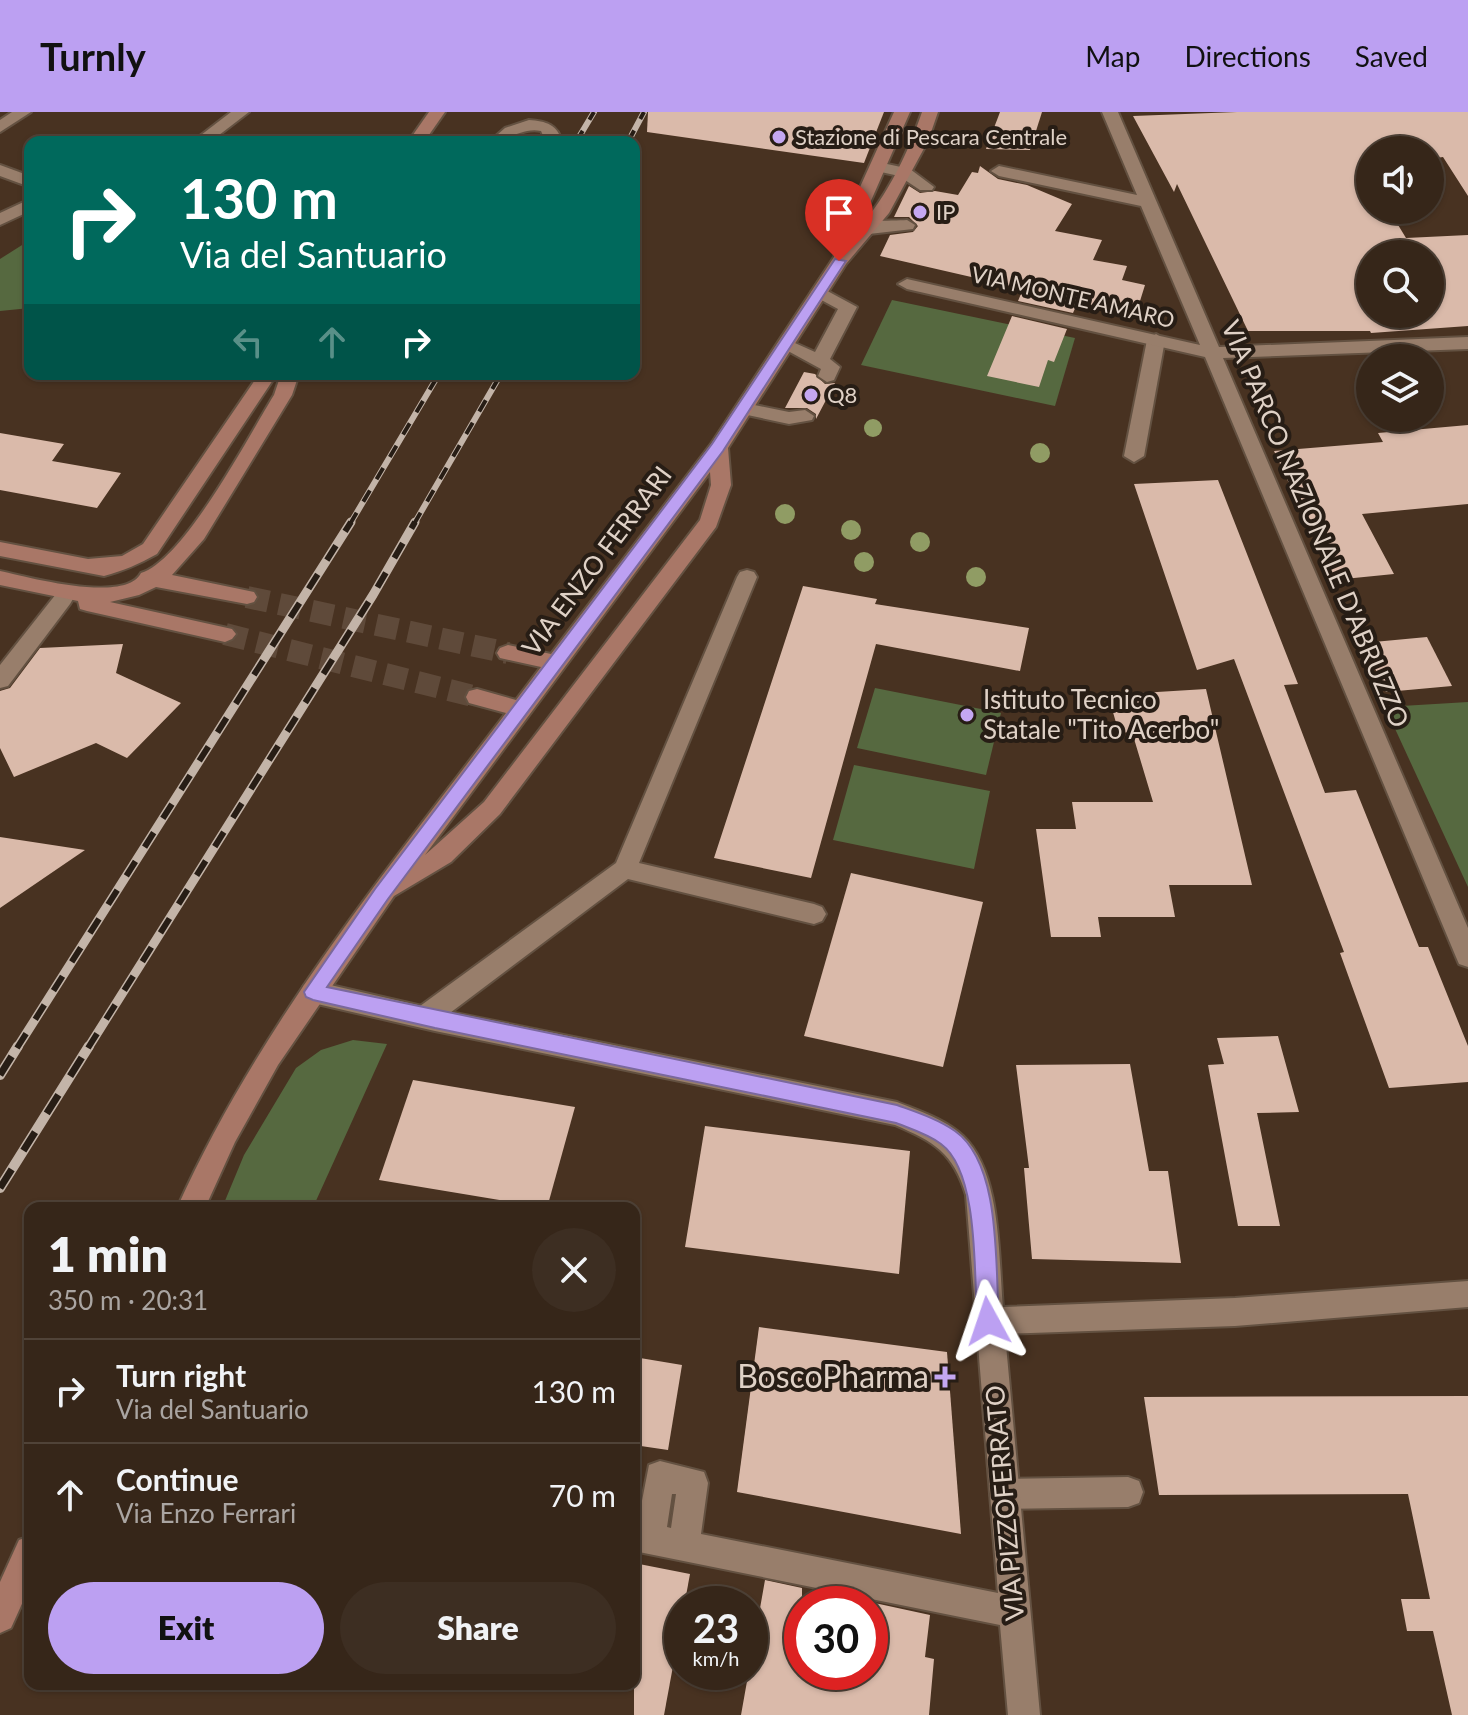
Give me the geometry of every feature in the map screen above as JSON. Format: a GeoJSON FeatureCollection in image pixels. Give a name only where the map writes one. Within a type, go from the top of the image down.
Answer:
{"type":"FeatureCollection","features":[{"type":"Feature","properties":{"kind":"street"},"geometry":{"type":"LineString","coordinates":[[0,127],[23,112]]}},
{"type":"Feature","properties":{"kind":"street"},"geometry":{"type":"LineString","coordinates":[[208,136],[241,112]]}},
{"type":"Feature","properties":{"kind":"street"},"geometry":{"type":"LineString","coordinates":[[420,136],[437,112]]}},
{"type":"Feature","properties":{"kind":"street","name":"VIA ENZO FERRARI"},"geometry":{"type":"LineString","coordinates":[[839,261],[850,226],[902,112]]}},
{"type":"Feature","properties":{"kind":"street","name":"VIA ENZO FERRARI"},"geometry":{"type":"LineString","coordinates":[[194,1202],[226,1134],[269,1057],[382,894],[718,448],[839,261],[869,229],[904,172],[930,112]]}},
{"type":"Feature","properties":{"kind":"street","name":"VIA PARCO NAZIONALE D'ABRUZZO"},"geometry":{"type":"LineString","coordinates":[[1110,112],[1468,957]]}},
{"type":"Feature","properties":{"kind":"street"},"geometry":{"type":"LineString","coordinates":[[503,136],[521,126],[541,126],[552,132],[553,136]]}},
{"type":"Feature","properties":{"kind":"street"},"geometry":{"type":"LineString","coordinates":[[878,167],[904,172],[926,187]]}},
{"type":"Feature","properties":{"kind":"street"},"geometry":{"type":"LineString","coordinates":[[999,171],[1148,202]]}},
{"type":"Feature","properties":{"kind":"street"},"geometry":{"type":"LineString","coordinates":[[2,173],[24,180]]}},
{"type":"Feature","properties":{"kind":"street"},"geometry":{"type":"LineString","coordinates":[[0,220],[24,207]]}},
{"type":"Feature","properties":{"kind":"street"},"geometry":{"type":"LineString","coordinates":[[850,226],[869,229],[907,225]]}},
{"type":"Feature","properties":{"kind":"street","name":"VIA MONTE AMARO"},"geometry":{"type":"LineString","coordinates":[[907,284],[1212,353],[1468,343]]}},
{"type":"Feature","properties":{"kind":"street"},"geometry":{"type":"LineString","coordinates":[[786,345],[823,368],[848,307],[820,292]]}},
{"type":"Feature","properties":{"kind":"street"},"geometry":{"type":"LineString","coordinates":[[1134,456],[1156,340]]}},
{"type":"Feature","properties":{"kind":"street"},"geometry":{"type":"LineString","coordinates":[[87,566],[126,563],[150,549],[264,380]]}},
{"type":"Feature","properties":{"kind":"street"},"geometry":{"type":"LineString","coordinates":[[0,578],[66,594],[93,596],[121,593],[155,579],[186,550],[283,395],[288,380]]}},
{"type":"Feature","properties":{"kind":"street"},"geometry":{"type":"LineString","coordinates":[[745,409],[798,419],[805,416]]}},
{"type":"Feature","properties":{"kind":"street"},"geometry":{"type":"LineString","coordinates":[[382,894],[443,855],[492,808],[709,522],[721,485],[718,448]]}},
{"type":"Feature","properties":{"kind":"street"},"geometry":{"type":"LineString","coordinates":[[0,549],[247,597]]}},
{"type":"Feature","properties":{"kind":"street"},"geometry":{"type":"LineString","coordinates":[[186,550],[190,572],[206,588]]}},
{"type":"Feature","properties":{"kind":"street"},"geometry":{"type":"LineString","coordinates":[[425,1017],[625,869],[747,577]]}},
{"type":"Feature","properties":{"kind":"street"},"geometry":{"type":"LineString","coordinates":[[0,585],[225,634]]}},
{"type":"Feature","properties":{"kind":"street"},"geometry":{"type":"LineString","coordinates":[[0,680],[63,599]]}},
{"type":"Feature","properties":{"kind":"street"},"geometry":{"type":"LineString","coordinates":[[508,653],[554,662]]}},
{"type":"Feature","properties":{"kind":"street"},"geometry":{"type":"LineString","coordinates":[[477,697],[521,709]]}},
{"type":"Feature","properties":{"kind":"street"},"geometry":{"type":"LineString","coordinates":[[625,869],[814,914]]}},
{"type":"Feature","properties":{"kind":"street","name":"VIA PIZZOFERRATO"},"geometry":{"type":"LineString","coordinates":[[313,992],[897,1114],[949,1138],[971,1164],[979,1195],[1024,1715]]}},
{"type":"Feature","properties":{"kind":"street"},"geometry":{"type":"LineString","coordinates":[[988,1321],[1235,1312],[1468,1294]]}},
{"type":"Feature","properties":{"kind":"street"},"geometry":{"type":"LineString","coordinates":[[684,1546],[693,1483],[660,1476],[642,1538],[1015,1612]]}},
{"type":"Feature","properties":{"kind":"street"},"geometry":{"type":"LineString","coordinates":[[1005,1494],[1128,1492]]}},
{"type":"Feature","properties":{"kind":"street"},"geometry":{"type":"LineString","coordinates":[[0,1617],[24,1564]]}},
{"type":"Feature","properties":{"kind":"green space"},"geometry":{"type":"Polygon","coordinates":[[[24,244],[24,309],[0,311],[0,259],[24,244]]]}},
{"type":"Feature","properties":{"kind":"green space"},"geometry":{"type":"Polygon","coordinates":[[[892,300],[1075,338],[1055,406],[861,365],[892,300]]]}},
{"type":"Feature","properties":{"kind":"green space"},"geometry":{"type":"Polygon","coordinates":[[[875,688],[1001,713],[986,775],[857,748],[875,688]]]}},
{"type":"Feature","properties":{"kind":"green space"},"geometry":{"type":"Polygon","coordinates":[[[1468,702],[1468,887],[1385,707],[1468,702]]]}},
{"type":"Feature","properties":{"kind":"green space"},"geometry":{"type":"Polygon","coordinates":[[[854,765],[990,791],[974,869],[833,840],[854,765]]]}},
{"type":"Feature","properties":{"kind":"green space"},"geometry":{"type":"Polygon","coordinates":[[[353,1040],[387,1044],[315,1202],[224,1202],[244,1155],[296,1068],[321,1050],[353,1040]]]}},
{"type":"Feature","properties":{"kind":"building","name":"Stazione di Pescara Centrale"},"geometry":{"type":"Polygon","coordinates":[[[648,112],[884,112],[864,163],[647,132],[648,112]]]}},
{"type":"Feature","properties":{"kind":"building"},"geometry":{"type":"Polygon","coordinates":[[[1000,112],[1042,112],[1030,150],[986,149],[1000,112]]]}},
{"type":"Feature","properties":{"kind":"building"},"geometry":{"type":"Polygon","coordinates":[[[1237,112],[1468,112],[1468,196],[1444,159],[1444,136],[1356,136],[1356,224],[1398,224],[1406,238],[1468,235],[1468,326],[1444,328],[1444,240],[1356,240],[1356,328],[1440,328],[1371,333],[1248,331],[1177,184],[1174,192],[1133,116],[1237,112]]]}},
{"type":"Feature","properties":{"kind":"building"},"geometry":{"type":"Polygon","coordinates":[[[980,166],[998,179],[1027,185],[1072,204],[1055,231],[1102,240],[1093,260],[1127,266],[1122,280],[1145,285],[1135,317],[1076,306],[1073,313],[1018,301],[1023,289],[880,256],[890,235],[913,232],[918,226],[909,217],[894,217],[909,186],[920,193],[935,191],[958,195],[972,172],[978,173],[980,166]]]}},
{"type":"Feature","properties":{"kind":"building"},"geometry":{"type":"Polygon","coordinates":[[[1012,316],[1067,329],[1054,362],[1048,360],[1039,387],[987,376],[1012,316]]]}},
{"type":"Feature","properties":{"kind":"building"},"geometry":{"type":"Polygon","coordinates":[[[804,372],[815,374],[825,384],[835,383],[816,419],[816,414],[807,408],[785,408],[804,372]]]}},
{"type":"Feature","properties":{"kind":"building"},"geometry":{"type":"Polygon","coordinates":[[[1468,425],[1468,504],[1362,514],[1394,574],[1334,580],[1274,451],[1383,442],[1378,433],[1444,432],[1444,427],[1468,425]]]}},
{"type":"Feature","properties":{"kind":"building"},"geometry":{"type":"Polygon","coordinates":[[[0,433],[64,444],[52,461],[121,473],[97,508],[0,490],[0,433]]]}},
{"type":"Feature","properties":{"kind":"building"},"geometry":{"type":"Polygon","coordinates":[[[1218,480],[1298,684],[1284,685],[1325,793],[1356,790],[1419,947],[1428,947],[1468,1046],[1468,1082],[1389,1088],[1340,953],[1344,952],[1234,659],[1197,670],[1134,484],[1218,480]]]}},
{"type":"Feature","properties":{"kind":"building"},"geometry":{"type":"Polygon","coordinates":[[[803,586],[877,599],[875,604],[1029,628],[1020,671],[876,644],[811,878],[714,858],[803,586]]]}},
{"type":"Feature","properties":{"kind":"building"},"geometry":{"type":"Polygon","coordinates":[[[1427,637],[1452,686],[1386,692],[1363,643],[1427,637]]]}},
{"type":"Feature","properties":{"kind":"building"},"geometry":{"type":"Polygon","coordinates":[[[123,644],[116,673],[181,703],[127,758],[96,743],[14,777],[0,748],[0,691],[10,688],[40,648],[123,644]]]}},
{"type":"Feature","properties":{"kind":"building"},"geometry":{"type":"Polygon","coordinates":[[[1206,689],[1252,885],[1169,885],[1175,917],[1098,917],[1101,937],[1051,937],[1036,829],[1076,829],[1072,802],[1153,802],[1132,732],[1119,733],[1108,695],[1206,689]]]}},
{"type":"Feature","properties":{"kind":"building"},"geometry":{"type":"Polygon","coordinates":[[[0,837],[85,850],[0,908],[0,837]]]}},
{"type":"Feature","properties":{"kind":"building"},"geometry":{"type":"Polygon","coordinates":[[[851,873],[983,902],[943,1067],[804,1036],[851,873]]]}},
{"type":"Feature","properties":{"kind":"building"},"geometry":{"type":"Polygon","coordinates":[[[1278,1036],[1299,1112],[1257,1113],[1280,1226],[1238,1226],[1208,1065],[1224,1064],[1217,1038],[1278,1036]]]}},
{"type":"Feature","properties":{"kind":"building"},"geometry":{"type":"Polygon","coordinates":[[[1130,1064],[1149,1171],[1168,1171],[1181,1263],[1032,1259],[1024,1168],[1029,1168],[1016,1065],[1130,1064]]]}},
{"type":"Feature","properties":{"kind":"building"},"geometry":{"type":"Polygon","coordinates":[[[413,1080],[575,1107],[549,1202],[511,1202],[379,1180],[413,1080]]]}},
{"type":"Feature","properties":{"kind":"building"},"geometry":{"type":"Polygon","coordinates":[[[705,1126],[910,1151],[899,1274],[685,1247],[705,1126]]]}},
{"type":"Feature","properties":{"kind":"building"},"geometry":{"type":"Polygon","coordinates":[[[759,1327],[947,1352],[961,1534],[737,1492],[759,1327]]]}},
{"type":"Feature","properties":{"kind":"building"},"geometry":{"type":"Polygon","coordinates":[[[640,1358],[682,1365],[668,1450],[640,1446],[640,1358]]]}},
{"type":"Feature","properties":{"kind":"building"},"geometry":{"type":"Polygon","coordinates":[[[1468,1396],[1468,1715],[1452,1715],[1433,1631],[1407,1631],[1401,1599],[1430,1599],[1408,1494],[1159,1495],[1144,1397],[1468,1396]]]}},
{"type":"Feature","properties":{"kind":"building"},"geometry":{"type":"Polygon","coordinates":[[[640,1564],[690,1574],[688,1586],[664,1586],[664,1690],[669,1690],[664,1715],[634,1715],[634,1690],[640,1690],[640,1564]]]}},
{"type":"Feature","properties":{"kind":"building"},"geometry":{"type":"Polygon","coordinates":[[[765,1580],[793,1586],[784,1586],[784,1690],[888,1690],[888,1606],[930,1615],[925,1657],[934,1659],[929,1715],[741,1715],[745,1690],[768,1690],[768,1586],[764,1586],[765,1580]]]}},
{"type":"Feature","properties":{"kind":"tunnel"},"geometry":{"type":"LineString","coordinates":[[247,597],[508,653]]}},
{"type":"Feature","properties":{"kind":"tunnel"},"geometry":{"type":"LineString","coordinates":[[225,634],[477,697]]}},
{"type":"Feature","properties":{"kind":"railway"},"geometry":{"type":"LineString","coordinates":[[580,136],[594,112]]}},
{"type":"Feature","properties":{"kind":"railway"},"geometry":{"type":"LineString","coordinates":[[631,136],[644,112]]}},
{"type":"Feature","properties":{"kind":"railway"},"geometry":{"type":"LineString","coordinates":[[350,524],[435,380]]}},
{"type":"Feature","properties":{"kind":"railway"},"geometry":{"type":"LineString","coordinates":[[414,524],[498,380]]}},
{"type":"Feature","properties":{"kind":"railway"},"geometry":{"type":"LineString","coordinates":[[17,1048],[351,522]]}},
{"type":"Feature","properties":{"kind":"railway"},"geometry":{"type":"LineString","coordinates":[[88,1048],[373,595],[415,522]]}},
{"type":"Feature","properties":{"kind":"railway"},"geometry":{"type":"LineString","coordinates":[[0,1075],[18,1046]]}},
{"type":"Feature","properties":{"kind":"railway"},"geometry":{"type":"LineString","coordinates":[[0,1188],[89,1046]]}},
{"type":"Feature","properties":{"kind":"place","name":"Stazione di Pescara Centrale"},"geometry":{"type":"Point","coordinates":[779,137]}},
{"type":"Feature","properties":{"kind":"place","name":"IP"},"geometry":{"type":"Point","coordinates":[920,212]}},
{"type":"Feature","properties":{"kind":"place","name":"Q8"},"geometry":{"type":"Point","coordinates":[811,395]}},
{"type":"Feature","properties":{"kind":"place","name":"Istituto Tecnico Statale \"Tito Acerbo\""},"geometry":{"type":"Point","coordinates":[967,715]}},
{"type":"Feature","properties":{"kind":"place","name":"BoscoPharma"},"geometry":{"type":"Point","coordinates":[945,1377]}},
{"type":"Feature","properties":{"kind":"route"},"geometry":{"type":"LineString","coordinates":[[839,261],[718,448],[554,662],[313,992],[435,1020],[897,1114],[923,1125],[949,1138],[971,1164],[979,1195],[988,1321]]}}]}
